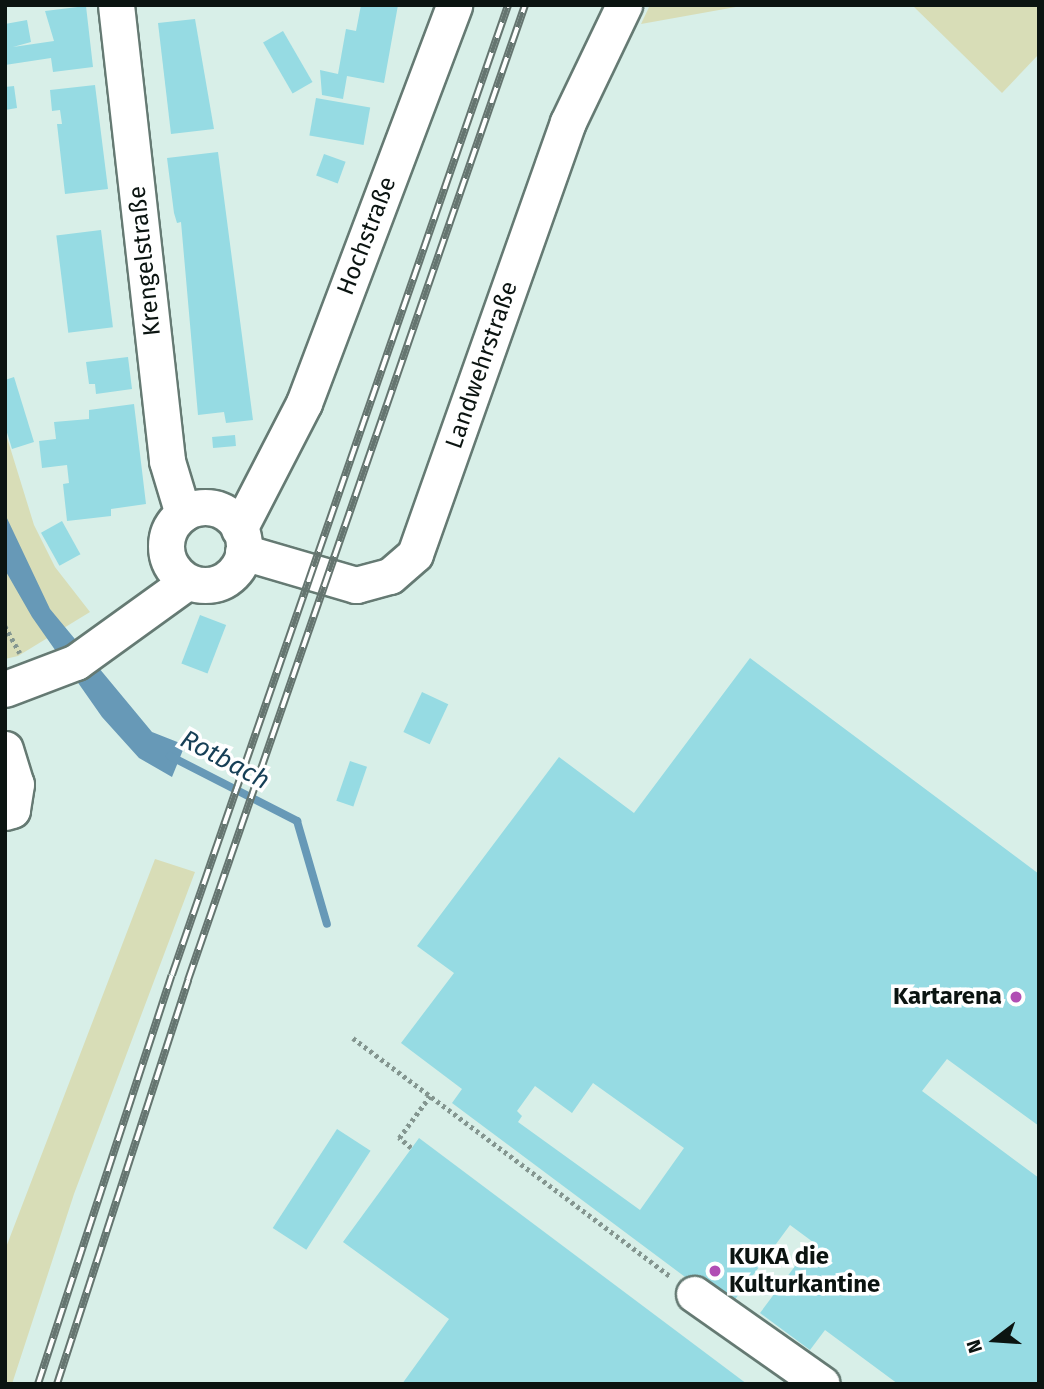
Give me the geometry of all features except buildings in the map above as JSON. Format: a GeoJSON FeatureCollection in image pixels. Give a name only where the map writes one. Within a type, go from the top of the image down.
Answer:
{"type":"FeatureCollection","features":[{"type":"Feature","properties":{"kind":"street","name":"Krengelstraße"},"geometry":{"type":"LineString","coordinates":[[116,5],[167,461],[174,496],[220,525]]}},
{"type":"Feature","properties":{"kind":"street","name":"Hochstraße"},"geometry":{"type":"LineString","coordinates":[[220,525],[272,464],[304,403],[454,5]]}},
{"type":"Feature","properties":{"kind":"street","name":"Landwehrstraße"},"geometry":{"type":"LineString","coordinates":[[220,525],[356,585],[390,576],[415,554],[568,122],[624,5]]}},
{"type":"Feature","properties":{"kind":"street"},"geometry":{"type":"LineString","coordinates":[[220,525],[233,574],[211,585],[187,582],[170,565],[166,553],[169,531],[220,525]]}},
{"type":"Feature","properties":{"kind":"street"},"geometry":{"type":"LineString","coordinates":[[103,640],[166,553]]}},
{"type":"Feature","properties":{"kind":"street"},"geometry":{"type":"LineString","coordinates":[[5,689],[57,673],[187,582]]}},
{"type":"Feature","properties":{"kind":"street"},"geometry":{"type":"LineString","coordinates":[[5,749],[16,784],[12,810],[5,812]]}},
{"type":"Feature","properties":{"kind":"street"},"geometry":{"type":"LineString","coordinates":[[694,1294],[822,1384]]}},
{"type":"Feature","properties":{"kind":"path"},"geometry":{"type":"LineString","coordinates":[[353,1038],[694,1294]]}},
{"type":"Feature","properties":{"kind":"path"},"geometry":{"type":"LineString","coordinates":[[411,1148],[399,1138],[430,1096]]}},
{"type":"Feature","properties":{"kind":"green space"},"geometry":{"type":"Polygon","coordinates":[[[650,5],[747,5],[641,24],[650,5]]]}},
{"type":"Feature","properties":{"kind":"green space"},"geometry":{"type":"Polygon","coordinates":[[[912,5],[1039,5],[1039,54],[1002,93],[912,5]]]}},
{"type":"Feature","properties":{"kind":"green space"},"geometry":{"type":"Polygon","coordinates":[[[5,431],[34,525],[55,567],[90,612],[18,656],[5,659],[5,431]]]}},
{"type":"Feature","properties":{"kind":"green space"},"geometry":{"type":"Polygon","coordinates":[[[155,859],[195,872],[74,1194],[12,1384],[5,1384],[5,1250],[155,859]]]}},
{"type":"Feature","properties":{"kind":"water"},"geometry":{"type":"Polygon","coordinates":[[[5,514],[50,609],[152,732],[185,745],[172,777],[139,758],[102,717],[32,617],[5,570],[5,514]]]}},
{"type":"Feature","properties":{"kind":"waterway","name":"Rotbach"},"geometry":{"type":"LineString","coordinates":[[170,756],[297,821],[327,924]]}},
{"type":"Feature","properties":{"kind":"railway"},"geometry":{"type":"LineString","coordinates":[[38,1384],[172,975],[508,5]]}},
{"type":"Feature","properties":{"kind":"railway"},"geometry":{"type":"LineString","coordinates":[[57,1384],[188,980],[525,5]]}},
{"type":"Feature","properties":{"kind":"place","name":"Kartarena"},"geometry":{"type":"Point","coordinates":[1016,997]}},
{"type":"Feature","properties":{"kind":"place","name":"KUKA die Kulturkantine"},"geometry":{"type":"Point","coordinates":[715,1271]}}]}
